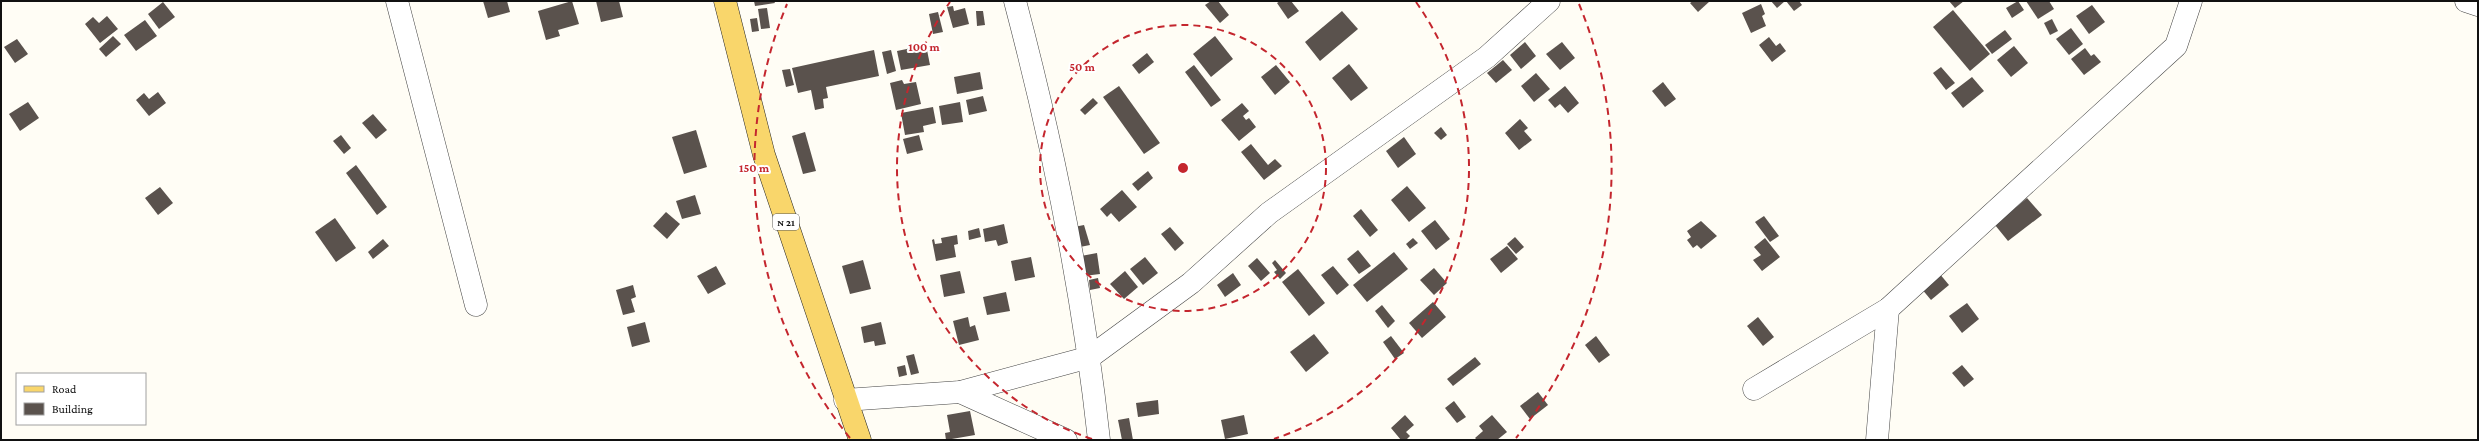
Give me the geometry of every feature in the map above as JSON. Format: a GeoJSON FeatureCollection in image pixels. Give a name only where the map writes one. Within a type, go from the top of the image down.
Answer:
{"type":"FeatureCollection","features":[{"type":"Feature","properties":{"kind":"main road","name":"N 21"},"geometry":{"type":"LineString","coordinates":[[725,1],[764,155],[845,400],[860,440]]}},
{"type":"Feature","properties":{"kind":"street"},"geometry":{"type":"LineString","coordinates":[[397,1],[476,306]]}},
{"type":"Feature","properties":{"kind":"street"},"geometry":{"type":"LineString","coordinates":[[1015,1],[1044,112],[1090,356],[1099,440]]}},
{"type":"Feature","properties":{"kind":"street"},"geometry":{"type":"LineString","coordinates":[[845,400],[960,392],[1090,356],[1191,283],[1269,213],[1487,56],[1549,1]]}},
{"type":"Feature","properties":{"kind":"street"},"geometry":{"type":"LineString","coordinates":[[1754,389],[1888,309],[2176,46],[2191,1]]}},
{"type":"Feature","properties":{"kind":"street"},"geometry":{"type":"LineString","coordinates":[[2466,1],[2478,5]]}},
{"type":"Feature","properties":{"kind":"street"},"geometry":{"type":"LineString","coordinates":[[1877,440],[1888,309]]}},
{"type":"Feature","properties":{"kind":"street"},"geometry":{"type":"LineString","coordinates":[[960,392],[1066,440]]}},
{"type":"Feature","properties":{"kind":"building"},"geometry":{"type":"Polygon","coordinates":[[[483,1],[507,1],[510,12],[488,18],[483,1]]]}},
{"type":"Feature","properties":{"kind":"building"},"geometry":{"type":"Polygon","coordinates":[[[572,1],[579,24],[558,30],[560,36],[546,40],[538,11],[572,1]]]}},
{"type":"Feature","properties":{"kind":"building"},"geometry":{"type":"Polygon","coordinates":[[[596,1],[619,1],[623,17],[601,22],[596,1]]]}},
{"type":"Feature","properties":{"kind":"building"},"geometry":{"type":"Polygon","coordinates":[[[754,1],[774,1],[775,3],[755,6],[754,1]]]}},
{"type":"Feature","properties":{"kind":"building"},"geometry":{"type":"Polygon","coordinates":[[[1211,1],[1218,1],[1229,15],[1220,23],[1205,5],[1211,1]]]}},
{"type":"Feature","properties":{"kind":"building"},"geometry":{"type":"Polygon","coordinates":[[[1280,1],[1291,1],[1299,11],[1288,19],[1277,3],[1280,1]]]}},
{"type":"Feature","properties":{"kind":"building"},"geometry":{"type":"Polygon","coordinates":[[[1693,1],[1710,1],[1698,12],[1690,3],[1693,1]]]}},
{"type":"Feature","properties":{"kind":"building"},"geometry":{"type":"Polygon","coordinates":[[[1771,1],[1785,1],[1777,8],[1771,1]]]}},
{"type":"Feature","properties":{"kind":"building"},"geometry":{"type":"Polygon","coordinates":[[[1786,1],[1799,1],[1802,5],[1794,11],[1786,1]]]}},
{"type":"Feature","properties":{"kind":"building"},"geometry":{"type":"Polygon","coordinates":[[[1949,1],[1964,1],[1955,8],[1949,1]]]}},
{"type":"Feature","properties":{"kind":"building"},"geometry":{"type":"Polygon","coordinates":[[[2018,1],[2024,10],[2012,18],[2006,8],[2018,1]]]}},
{"type":"Feature","properties":{"kind":"building"},"geometry":{"type":"Polygon","coordinates":[[[2026,1],[2049,1],[2054,9],[2038,19],[2026,1]]]}},
{"type":"Feature","properties":{"kind":"building"},"geometry":{"type":"Polygon","coordinates":[[[163,2],[175,17],[159,29],[148,14],[163,2]]]}},
{"type":"Feature","properties":{"kind":"building"},"geometry":{"type":"Polygon","coordinates":[[[1761,4],[1765,14],[1762,16],[1766,26],[1751,33],[1742,13],[1761,4]]]}},
{"type":"Feature","properties":{"kind":"building"},"geometry":{"type":"Polygon","coordinates":[[[2092,5],[2105,22],[2089,34],[2076,16],[2092,5]]]}},
{"type":"Feature","properties":{"kind":"building"},"geometry":{"type":"Polygon","coordinates":[[[953,6],[954,11],[965,8],[969,24],[953,28],[947,7],[953,6]]]}},
{"type":"Feature","properties":{"kind":"building"},"geometry":{"type":"Polygon","coordinates":[[[767,8],[770,28],[761,29],[758,9],[767,8]]]}},
{"type":"Feature","properties":{"kind":"building"},"geometry":{"type":"Polygon","coordinates":[[[1953,10],[1990,54],[1970,71],[1933,27],[1953,10]]]}},
{"type":"Feature","properties":{"kind":"building"},"geometry":{"type":"Polygon","coordinates":[[[976,11],[983,11],[985,25],[977,26],[976,11]]]}},
{"type":"Feature","properties":{"kind":"building"},"geometry":{"type":"Polygon","coordinates":[[[1342,11],[1358,29],[1320,61],[1305,42],[1342,11]]]}},
{"type":"Feature","properties":{"kind":"building"},"geometry":{"type":"Polygon","coordinates":[[[938,12],[943,32],[933,34],[929,14],[938,12]]]}},
{"type":"Feature","properties":{"kind":"building"},"geometry":{"type":"Polygon","coordinates":[[[107,16],[118,29],[100,43],[85,24],[93,17],[99,23],[107,16]]]}},
{"type":"Feature","properties":{"kind":"building"},"geometry":{"type":"Polygon","coordinates":[[[757,18],[759,31],[752,32],[750,19],[757,18]]]}},
{"type":"Feature","properties":{"kind":"building"},"geometry":{"type":"Polygon","coordinates":[[[2052,19],[2058,31],[2050,35],[2044,23],[2052,19]]]}},
{"type":"Feature","properties":{"kind":"building"},"geometry":{"type":"Polygon","coordinates":[[[145,20],[157,36],[136,51],[124,35],[145,20]]]}},
{"type":"Feature","properties":{"kind":"building"},"geometry":{"type":"Polygon","coordinates":[[[2071,28],[2083,44],[2069,55],[2056,39],[2071,28]]]}},
{"type":"Feature","properties":{"kind":"building"},"geometry":{"type":"Polygon","coordinates":[[[2005,30],[2012,39],[1992,54],[1985,45],[2005,30]]]}},
{"type":"Feature","properties":{"kind":"building"},"geometry":{"type":"Polygon","coordinates":[[[113,36],[121,44],[106,57],[99,49],[113,36]]]}},
{"type":"Feature","properties":{"kind":"building"},"geometry":{"type":"Polygon","coordinates":[[[1215,36],[1233,59],[1211,77],[1193,54],[1215,36]]]}},
{"type":"Feature","properties":{"kind":"building"},"geometry":{"type":"Polygon","coordinates":[[[1769,37],[1776,46],[1780,43],[1786,51],[1772,62],[1759,45],[1769,37]]]}},
{"type":"Feature","properties":{"kind":"building"},"geometry":{"type":"Polygon","coordinates":[[[17,39],[28,54],[15,63],[4,47],[17,39]]]}},
{"type":"Feature","properties":{"kind":"building"},"geometry":{"type":"Polygon","coordinates":[[[1525,42],[1536,56],[1521,69],[1510,55],[1525,42]]]}},
{"type":"Feature","properties":{"kind":"building"},"geometry":{"type":"Polygon","coordinates":[[[1562,42],[1575,58],[1560,70],[1546,54],[1562,42]]]}},
{"type":"Feature","properties":{"kind":"building"},"geometry":{"type":"Polygon","coordinates":[[[926,45],[930,65],[901,70],[897,51],[926,45]]]}},
{"type":"Feature","properties":{"kind":"building"},"geometry":{"type":"Polygon","coordinates":[[[2014,46],[2028,63],[2011,77],[1997,60],[2014,46]]]}},
{"type":"Feature","properties":{"kind":"building"},"geometry":{"type":"Polygon","coordinates":[[[2085,48],[2091,56],[2094,54],[2101,62],[2084,75],[2071,59],[2085,48]]]}},
{"type":"Feature","properties":{"kind":"building"},"geometry":{"type":"Polygon","coordinates":[[[874,50],[879,76],[826,87],[828,98],[823,99],[824,108],[815,110],[811,90],[798,93],[792,68],[874,50]]]}},
{"type":"Feature","properties":{"kind":"building"},"geometry":{"type":"Polygon","coordinates":[[[891,50],[896,71],[887,74],[882,52],[891,50]]]}},
{"type":"Feature","properties":{"kind":"building"},"geometry":{"type":"Polygon","coordinates":[[[1147,53],[1154,62],[1139,74],[1132,65],[1147,53]]]}},
{"type":"Feature","properties":{"kind":"building"},"geometry":{"type":"Polygon","coordinates":[[[1503,60],[1512,70],[1496,83],[1487,73],[1503,60]]]}},
{"type":"Feature","properties":{"kind":"building"},"geometry":{"type":"Polygon","coordinates":[[[1349,64],[1368,88],[1351,101],[1332,78],[1349,64]]]}},
{"type":"Feature","properties":{"kind":"building"},"geometry":{"type":"Polygon","coordinates":[[[1194,65],[1221,100],[1211,107],[1185,72],[1194,65]]]}},
{"type":"Feature","properties":{"kind":"building"},"geometry":{"type":"Polygon","coordinates":[[[1276,65],[1290,82],[1275,95],[1261,77],[1276,65]]]}},
{"type":"Feature","properties":{"kind":"building"},"geometry":{"type":"Polygon","coordinates":[[[1941,67],[1955,83],[1946,90],[1933,73],[1941,67]]]}},
{"type":"Feature","properties":{"kind":"building"},"geometry":{"type":"Polygon","coordinates":[[[790,69],[794,85],[786,87],[782,70],[790,69]]]}},
{"type":"Feature","properties":{"kind":"building"},"geometry":{"type":"Polygon","coordinates":[[[980,72],[983,89],[957,94],[954,77],[980,72]]]}},
{"type":"Feature","properties":{"kind":"building"},"geometry":{"type":"Polygon","coordinates":[[[1536,73],[1550,89],[1534,102],[1521,86],[1536,73]]]}},
{"type":"Feature","properties":{"kind":"building"},"geometry":{"type":"Polygon","coordinates":[[[1972,77],[1984,91],[1963,108],[1951,93],[1972,77]]]}},
{"type":"Feature","properties":{"kind":"building"},"geometry":{"type":"Polygon","coordinates":[[[902,80],[904,84],[916,82],[921,104],[896,110],[890,83],[902,80]]]}},
{"type":"Feature","properties":{"kind":"building"},"geometry":{"type":"Polygon","coordinates":[[[1663,82],[1676,99],[1665,107],[1652,91],[1663,82]]]}},
{"type":"Feature","properties":{"kind":"building"},"geometry":{"type":"Polygon","coordinates":[[[1119,86],[1160,143],[1144,154],[1103,97],[1119,86]]]}},
{"type":"Feature","properties":{"kind":"building"},"geometry":{"type":"Polygon","coordinates":[[[1565,86],[1579,103],[1568,113],[1560,104],[1555,108],[1548,100],[1565,86]]]}},
{"type":"Feature","properties":{"kind":"building"},"geometry":{"type":"Polygon","coordinates":[[[158,92],[166,103],[149,116],[136,100],[144,93],[149,99],[158,92]]]}},
{"type":"Feature","properties":{"kind":"building"},"geometry":{"type":"Polygon","coordinates":[[[983,96],[987,111],[969,115],[966,100],[983,96]]]}},
{"type":"Feature","properties":{"kind":"building"},"geometry":{"type":"Polygon","coordinates":[[[1093,98],[1098,103],[1085,115],[1080,110],[1093,98]]]}},
{"type":"Feature","properties":{"kind":"building"},"geometry":{"type":"Polygon","coordinates":[[[28,102],[39,118],[20,131],[9,114],[28,102]]]}},
{"type":"Feature","properties":{"kind":"building"},"geometry":{"type":"Polygon","coordinates":[[[960,102],[963,122],[942,125],[939,106],[960,102]]]}},
{"type":"Feature","properties":{"kind":"building"},"geometry":{"type":"Polygon","coordinates":[[[1242,103],[1249,111],[1243,116],[1246,120],[1249,118],[1256,127],[1239,141],[1221,120],[1242,103]]]}},
{"type":"Feature","properties":{"kind":"building"},"geometry":{"type":"Polygon","coordinates":[[[933,107],[936,123],[923,126],[924,132],[905,135],[901,113],[933,107]]]}},
{"type":"Feature","properties":{"kind":"building"},"geometry":{"type":"Polygon","coordinates":[[[373,114],[387,130],[376,139],[362,123],[373,114]]]}},
{"type":"Feature","properties":{"kind":"building"},"geometry":{"type":"Polygon","coordinates":[[[1520,119],[1528,128],[1524,131],[1532,140],[1519,150],[1505,133],[1520,119]]]}},
{"type":"Feature","properties":{"kind":"building"},"geometry":{"type":"Polygon","coordinates":[[[1441,127],[1447,135],[1441,140],[1434,133],[1441,127]]]}},
{"type":"Feature","properties":{"kind":"building"},"geometry":{"type":"Polygon","coordinates":[[[696,130],[707,167],[684,174],[672,137],[696,130]]]}},
{"type":"Feature","properties":{"kind":"building"},"geometry":{"type":"Polygon","coordinates":[[[805,132],[816,171],[803,174],[792,136],[805,132]]]}},
{"type":"Feature","properties":{"kind":"building"},"geometry":{"type":"Polygon","coordinates":[[[341,135],[351,148],[344,154],[333,141],[341,135]]]}},
{"type":"Feature","properties":{"kind":"building"},"geometry":{"type":"Polygon","coordinates":[[[919,135],[923,150],[907,154],[903,139],[919,135]]]}},
{"type":"Feature","properties":{"kind":"building"},"geometry":{"type":"Polygon","coordinates":[[[1404,137],[1416,154],[1398,168],[1386,151],[1404,137]]]}},
{"type":"Feature","properties":{"kind":"building"},"geometry":{"type":"Polygon","coordinates":[[[1251,144],[1268,165],[1275,159],[1282,166],[1264,180],[1241,152],[1251,144]]]}},
{"type":"Feature","properties":{"kind":"building"},"geometry":{"type":"Polygon","coordinates":[[[356,165],[387,207],[377,215],[346,173],[356,165]]]}},
{"type":"Feature","properties":{"kind":"building"},"geometry":{"type":"Polygon","coordinates":[[[1148,171],[1153,178],[1138,191],[1132,184],[1148,171]]]}},
{"type":"Feature","properties":{"kind":"building"},"geometry":{"type":"Polygon","coordinates":[[[1407,186],[1426,208],[1409,222],[1391,200],[1407,186]]]}},
{"type":"Feature","properties":{"kind":"building"},"geometry":{"type":"Polygon","coordinates":[[[160,187],[173,203],[158,215],[145,198],[160,187]]]}},
{"type":"Feature","properties":{"kind":"building"},"geometry":{"type":"Polygon","coordinates":[[[1122,190],[1137,207],[1119,222],[1111,213],[1107,217],[1100,209],[1122,190]]]}},
{"type":"Feature","properties":{"kind":"building"},"geometry":{"type":"Polygon","coordinates":[[[695,195],[701,214],[682,219],[676,201],[695,195]]]}},
{"type":"Feature","properties":{"kind":"building"},"geometry":{"type":"Polygon","coordinates":[[[2027,198],[2042,215],[2008,241],[1995,225],[2027,198]]]}},
{"type":"Feature","properties":{"kind":"building"},"geometry":{"type":"Polygon","coordinates":[[[1361,209],[1378,230],[1370,237],[1353,216],[1361,209]]]}},
{"type":"Feature","properties":{"kind":"building"},"geometry":{"type":"Polygon","coordinates":[[[666,212],[680,224],[667,239],[653,226],[666,212]]]}},
{"type":"Feature","properties":{"kind":"building"},"geometry":{"type":"Polygon","coordinates":[[[1764,216],[1779,236],[1770,242],[1755,222],[1764,216]]]}},
{"type":"Feature","properties":{"kind":"building"},"geometry":{"type":"Polygon","coordinates":[[[335,218],[356,248],[336,262],[315,232],[335,218]]]}},
{"type":"Feature","properties":{"kind":"building"},"geometry":{"type":"Polygon","coordinates":[[[1435,220],[1450,239],[1436,250],[1421,231],[1435,220]]]}},
{"type":"Feature","properties":{"kind":"building"},"geometry":{"type":"Polygon","coordinates":[[[1701,221],[1717,236],[1701,249],[1697,245],[1693,248],[1687,240],[1691,237],[1687,231],[1701,221]]]}},
{"type":"Feature","properties":{"kind":"building"},"geometry":{"type":"Polygon","coordinates":[[[1004,224],[1008,243],[998,246],[996,240],[985,242],[983,229],[1004,224]]]}},
{"type":"Feature","properties":{"kind":"building"},"geometry":{"type":"Polygon","coordinates":[[[1084,225],[1090,245],[1080,247],[1074,227],[1084,225]]]}},
{"type":"Feature","properties":{"kind":"building"},"geometry":{"type":"Polygon","coordinates":[[[1170,227],[1184,243],[1175,251],[1161,234],[1170,227]]]}},
{"type":"Feature","properties":{"kind":"building"},"geometry":{"type":"Polygon","coordinates":[[[979,228],[981,237],[969,240],[968,231],[979,228]]]}},
{"type":"Feature","properties":{"kind":"building"},"geometry":{"type":"Polygon","coordinates":[[[957,235],[958,244],[954,245],[956,257],[936,261],[932,240],[934,239],[935,244],[942,243],[941,238],[957,235]]]}},
{"type":"Feature","properties":{"kind":"building"},"geometry":{"type":"Polygon","coordinates":[[[1515,237],[1524,247],[1516,254],[1507,244],[1515,237]]]}},
{"type":"Feature","properties":{"kind":"building"},"geometry":{"type":"Polygon","coordinates":[[[1413,238],[1418,243],[1410,249],[1406,244],[1413,238]]]}},
{"type":"Feature","properties":{"kind":"building"},"geometry":{"type":"Polygon","coordinates":[[[1765,238],[1780,257],[1762,271],[1753,260],[1761,255],[1754,247],[1765,238]]]}},
{"type":"Feature","properties":{"kind":"building"},"geometry":{"type":"Polygon","coordinates":[[[383,239],[389,246],[373,259],[368,252],[383,239]]]}},
{"type":"Feature","properties":{"kind":"building"},"geometry":{"type":"Polygon","coordinates":[[[1507,246],[1518,259],[1501,273],[1490,259],[1507,246]]]}},
{"type":"Feature","properties":{"kind":"building"},"geometry":{"type":"Polygon","coordinates":[[[1358,250],[1371,266],[1359,274],[1347,259],[1358,250]]]}},
{"type":"Feature","properties":{"kind":"building"},"geometry":{"type":"Polygon","coordinates":[[[1394,252],[1408,269],[1367,302],[1353,285],[1394,252]]]}},
{"type":"Feature","properties":{"kind":"building"},"geometry":{"type":"Polygon","coordinates":[[[1097,253],[1100,274],[1084,276],[1081,256],[1097,253]]]}},
{"type":"Feature","properties":{"kind":"building"},"geometry":{"type":"Polygon","coordinates":[[[1031,257],[1035,277],[1015,281],[1011,261],[1031,257]]]}},
{"type":"Feature","properties":{"kind":"building"},"geometry":{"type":"Polygon","coordinates":[[[1145,257],[1158,273],[1143,285],[1130,269],[1145,257]]]}},
{"type":"Feature","properties":{"kind":"building"},"geometry":{"type":"Polygon","coordinates":[[[1257,258],[1270,273],[1261,281],[1248,266],[1257,258]]]}},
{"type":"Feature","properties":{"kind":"building"},"geometry":{"type":"Polygon","coordinates":[[[863,260],[871,289],[850,294],[842,266],[863,260]]]}},
{"type":"Feature","properties":{"kind":"building"},"geometry":{"type":"Polygon","coordinates":[[[1275,260],[1286,273],[1280,279],[1274,272],[1277,270],[1272,263],[1275,260]]]}},
{"type":"Feature","properties":{"kind":"building"},"geometry":{"type":"Polygon","coordinates":[[[716,266],[726,284],[708,294],[697,276],[716,266]]]}},
{"type":"Feature","properties":{"kind":"building"},"geometry":{"type":"Polygon","coordinates":[[[1333,266],[1349,285],[1337,295],[1321,275],[1333,266]]]}},
{"type":"Feature","properties":{"kind":"building"},"geometry":{"type":"Polygon","coordinates":[[[1434,268],[1447,283],[1434,295],[1420,280],[1434,268]]]}},
{"type":"Feature","properties":{"kind":"building"},"geometry":{"type":"Polygon","coordinates":[[[1298,269],[1325,303],[1309,316],[1282,282],[1298,269]]]}},
{"type":"Feature","properties":{"kind":"building"},"geometry":{"type":"Polygon","coordinates":[[[960,271],[965,293],[944,297],[940,275],[960,271]]]}},
{"type":"Feature","properties":{"kind":"building"},"geometry":{"type":"Polygon","coordinates":[[[1125,271],[1138,287],[1124,299],[1110,284],[1125,271]]]}},
{"type":"Feature","properties":{"kind":"building"},"geometry":{"type":"Polygon","coordinates":[[[1233,273],[1241,285],[1225,297],[1217,285],[1233,273]]]}},
{"type":"Feature","properties":{"kind":"building"},"geometry":{"type":"Polygon","coordinates":[[[1939,273],[1949,285],[1931,300],[1921,288],[1939,273]]]}},
{"type":"Feature","properties":{"kind":"building"},"geometry":{"type":"Polygon","coordinates":[[[1098,278],[1100,288],[1090,290],[1089,280],[1098,278]]]}},
{"type":"Feature","properties":{"kind":"building"},"geometry":{"type":"Polygon","coordinates":[[[633,285],[636,297],[631,299],[635,312],[623,315],[616,290],[633,285]]]}},
{"type":"Feature","properties":{"kind":"building"},"geometry":{"type":"Polygon","coordinates":[[[1006,292],[1010,311],[987,315],[983,297],[1006,292]]]}},
{"type":"Feature","properties":{"kind":"building"},"geometry":{"type":"Polygon","coordinates":[[[1433,302],[1446,317],[1422,338],[1409,323],[1433,302]]]}},
{"type":"Feature","properties":{"kind":"building"},"geometry":{"type":"Polygon","coordinates":[[[1967,303],[1979,319],[1962,333],[1949,316],[1967,303]]]}},
{"type":"Feature","properties":{"kind":"building"},"geometry":{"type":"Polygon","coordinates":[[[1382,305],[1395,321],[1388,328],[1375,311],[1382,305]]]}},
{"type":"Feature","properties":{"kind":"building"},"geometry":{"type":"Polygon","coordinates":[[[968,317],[970,327],[975,325],[979,340],[959,345],[953,321],[968,317]]]}},
{"type":"Feature","properties":{"kind":"building"},"geometry":{"type":"Polygon","coordinates":[[[1758,317],[1774,337],[1763,346],[1747,326],[1758,317]]]}},
{"type":"Feature","properties":{"kind":"building"},"geometry":{"type":"Polygon","coordinates":[[[645,322],[650,342],[632,347],[627,327],[645,322]]]}},
{"type":"Feature","properties":{"kind":"building"},"geometry":{"type":"Polygon","coordinates":[[[881,322],[886,344],[875,346],[874,341],[864,343],[861,327],[881,322]]]}},
{"type":"Feature","properties":{"kind":"building"},"geometry":{"type":"Polygon","coordinates":[[[1314,334],[1329,353],[1306,372],[1290,352],[1314,334]]]}},
{"type":"Feature","properties":{"kind":"building"},"geometry":{"type":"Polygon","coordinates":[[[1391,336],[1404,353],[1395,359],[1383,342],[1391,336]]]}},
{"type":"Feature","properties":{"kind":"building"},"geometry":{"type":"Polygon","coordinates":[[[1596,336],[1610,355],[1599,363],[1585,345],[1596,336]]]}},
{"type":"Feature","properties":{"kind":"building"},"geometry":{"type":"Polygon","coordinates":[[[914,354],[919,373],[911,375],[906,356],[914,354]]]}},
{"type":"Feature","properties":{"kind":"building"},"geometry":{"type":"Polygon","coordinates":[[[1475,357],[1481,364],[1453,386],[1447,379],[1475,357]]]}},
{"type":"Feature","properties":{"kind":"building"},"geometry":{"type":"Polygon","coordinates":[[[905,365],[907,375],[899,377],[897,367],[905,365]]]}},
{"type":"Feature","properties":{"kind":"building"},"geometry":{"type":"Polygon","coordinates":[[[1962,365],[1974,379],[1964,387],[1952,373],[1962,365]]]}},
{"type":"Feature","properties":{"kind":"building"},"geometry":{"type":"Polygon","coordinates":[[[1538,392],[1548,405],[1530,419],[1520,406],[1538,392]]]}},
{"type":"Feature","properties":{"kind":"building"},"geometry":{"type":"Polygon","coordinates":[[[1158,400],[1159,414],[1138,417],[1136,403],[1158,400]]]}},
{"type":"Feature","properties":{"kind":"building"},"geometry":{"type":"Polygon","coordinates":[[[1454,401],[1466,417],[1457,423],[1445,408],[1454,401]]]}},
{"type":"Feature","properties":{"kind":"building"},"geometry":{"type":"Polygon","coordinates":[[[970,411],[975,435],[946,440],[945,433],[950,432],[947,415],[970,411]]]}},
{"type":"Feature","properties":{"kind":"building"},"geometry":{"type":"Polygon","coordinates":[[[1244,415],[1248,434],[1225,439],[1221,420],[1244,415]]]}},
{"type":"Feature","properties":{"kind":"building"},"geometry":{"type":"Polygon","coordinates":[[[1405,415],[1414,425],[1406,432],[1410,436],[1406,440],[1401,440],[1391,428],[1405,415]]]}},
{"type":"Feature","properties":{"kind":"building"},"geometry":{"type":"Polygon","coordinates":[[[1492,415],[1507,432],[1497,440],[1477,440],[1475,438],[1483,431],[1479,426],[1492,415]]]}},
{"type":"Feature","properties":{"kind":"building"},"geometry":{"type":"Polygon","coordinates":[[[1129,418],[1133,440],[1122,440],[1118,420],[1129,418]]]}}]}
